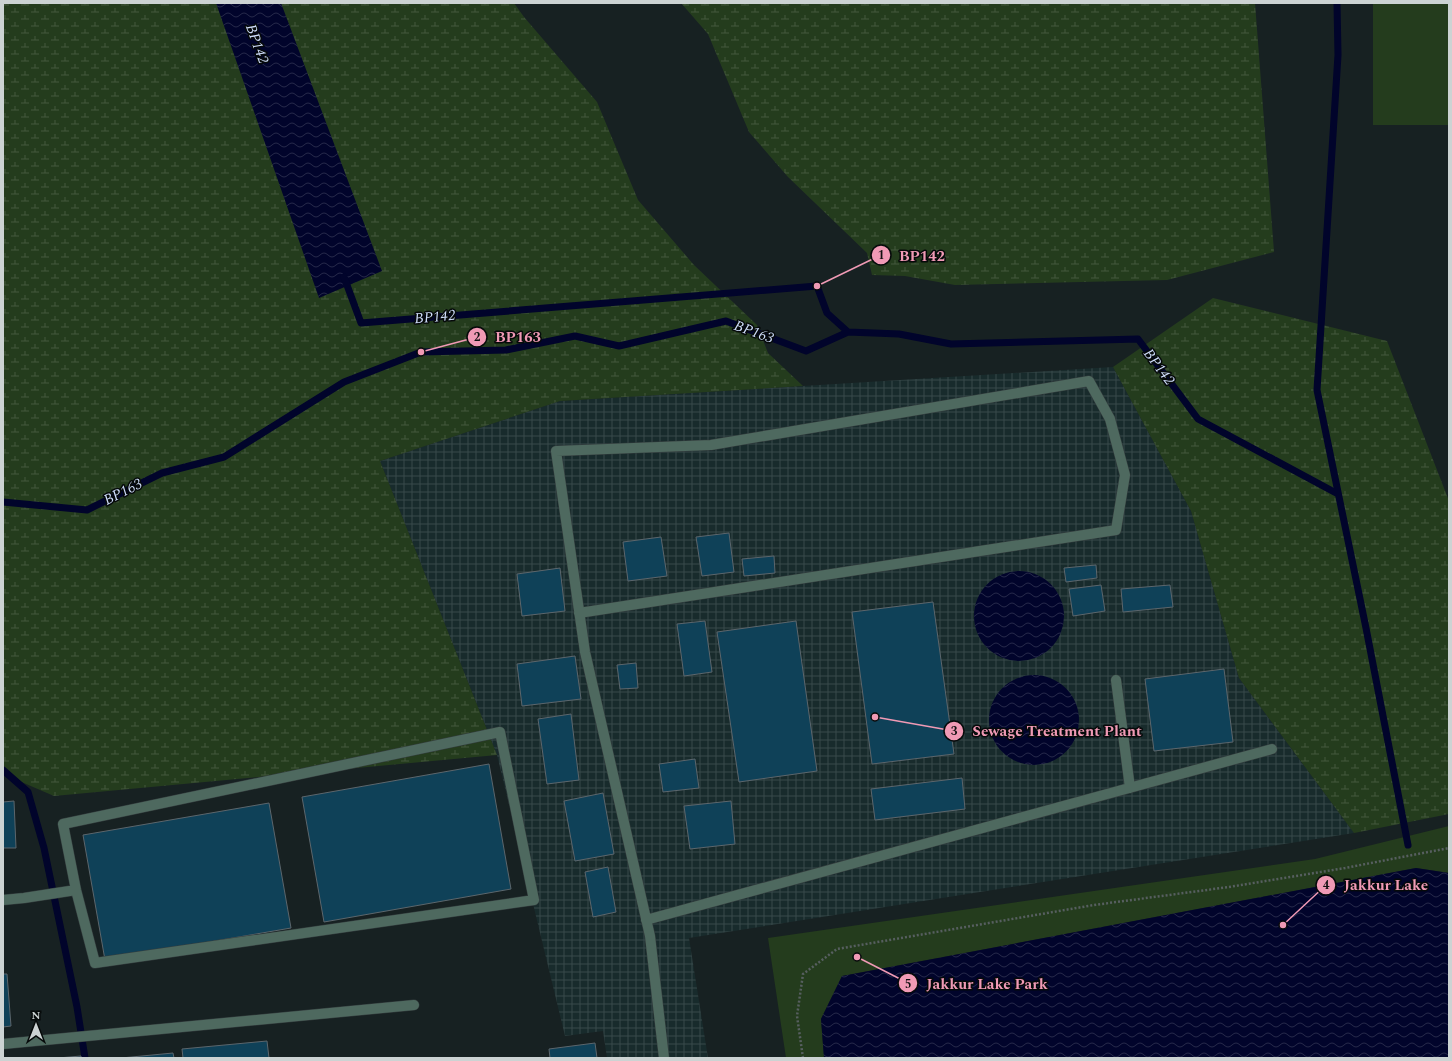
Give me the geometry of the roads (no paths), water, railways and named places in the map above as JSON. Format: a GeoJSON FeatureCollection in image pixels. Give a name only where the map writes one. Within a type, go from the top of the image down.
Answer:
{"type":"FeatureCollection","features":[{"type":"Feature","properties":{"kind":"street"},"geometry":{"type":"LineString","coordinates":[[579,613],[1116,530],[1125,474],[1110,419],[1089,381],[711,445],[556,451],[579,613],[585,652],[650,936],[664,1058]]}},
{"type":"Feature","properties":{"kind":"street"},"geometry":{"type":"LineString","coordinates":[[1116,680],[1130,788]]}},
{"type":"Feature","properties":{"kind":"street"},"geometry":{"type":"LineString","coordinates":[[500,732],[534,900],[95,963],[73,890],[63,824],[500,732]]}},
{"type":"Feature","properties":{"kind":"street"},"geometry":{"type":"LineString","coordinates":[[646,920],[1272,749]]}},
{"type":"Feature","properties":{"kind":"street"},"geometry":{"type":"LineString","coordinates":[[3,900],[73,890]]}},
{"type":"Feature","properties":{"kind":"street"},"geometry":{"type":"LineString","coordinates":[[3,1044],[414,1005]]}},
{"type":"Feature","properties":{"kind":"water"},"geometry":{"type":"Polygon","coordinates":[[[216,3],[281,3],[382,271],[319,298],[216,3]]]}},
{"type":"Feature","properties":{"kind":"water"},"geometry":{"type":"Polygon","coordinates":[[[1019,571],[1036,574],[1051,584],[1061,599],[1064,616],[1061,633],[1051,648],[1036,658],[1019,661],[1002,658],[987,648],[977,633],[974,616],[977,599],[987,584],[1002,574],[1019,571]]]}},
{"type":"Feature","properties":{"kind":"water"},"geometry":{"type":"Polygon","coordinates":[[[1034,675],[1051,678],[1066,688],[1076,703],[1079,720],[1076,737],[1066,752],[1051,762],[1034,765],[1017,762],[1002,752],[992,737],[989,720],[992,703],[1002,688],[1017,678],[1034,675]]]}},
{"type":"Feature","properties":{"kind":"water"},"geometry":{"type":"Polygon","coordinates":[[[1416,868],[1449,873],[1449,1058],[824,1058],[821,1019],[842,976],[1416,868]]]}},
{"type":"Feature","properties":{"kind":"waterway"},"geometry":{"type":"LineString","coordinates":[[1337,3],[1338,55],[1317,390],[1366,628],[1408,845]]}},
{"type":"Feature","properties":{"kind":"waterway","name":"BP142"},"geometry":{"type":"LineString","coordinates":[[344,277],[361,323],[817,286],[827,313],[848,332],[899,334],[951,344],[1138,339],[1198,419],[1338,494]]}},
{"type":"Feature","properties":{"kind":"waterway","name":"BP163"},"geometry":{"type":"LineString","coordinates":[[3,502],[87,510],[162,473],[224,457],[344,382],[421,352],[506,350],[575,336],[619,346],[726,321],[806,351],[848,332]]}},
{"type":"Feature","properties":{"kind":"waterway"},"geometry":{"type":"LineString","coordinates":[[3,770],[28,792],[44,848],[77,1007],[85,1058]]}},
{"type":"Feature","properties":{"kind":"place","name":"BP142"},"geometry":{"type":"Point","coordinates":[817,286]}},
{"type":"Feature","properties":{"kind":"place","name":"BP163"},"geometry":{"type":"Point","coordinates":[421,352]}},
{"type":"Feature","properties":{"kind":"place","name":"Sewage Treatment Plant"},"geometry":{"type":"Point","coordinates":[875,717]}},
{"type":"Feature","properties":{"kind":"place","name":"Jakkur Lake"},"geometry":{"type":"Point","coordinates":[1283,925]}},
{"type":"Feature","properties":{"kind":"place","name":"Jakkur Lake Park"},"geometry":{"type":"Point","coordinates":[857,957]}}]}
